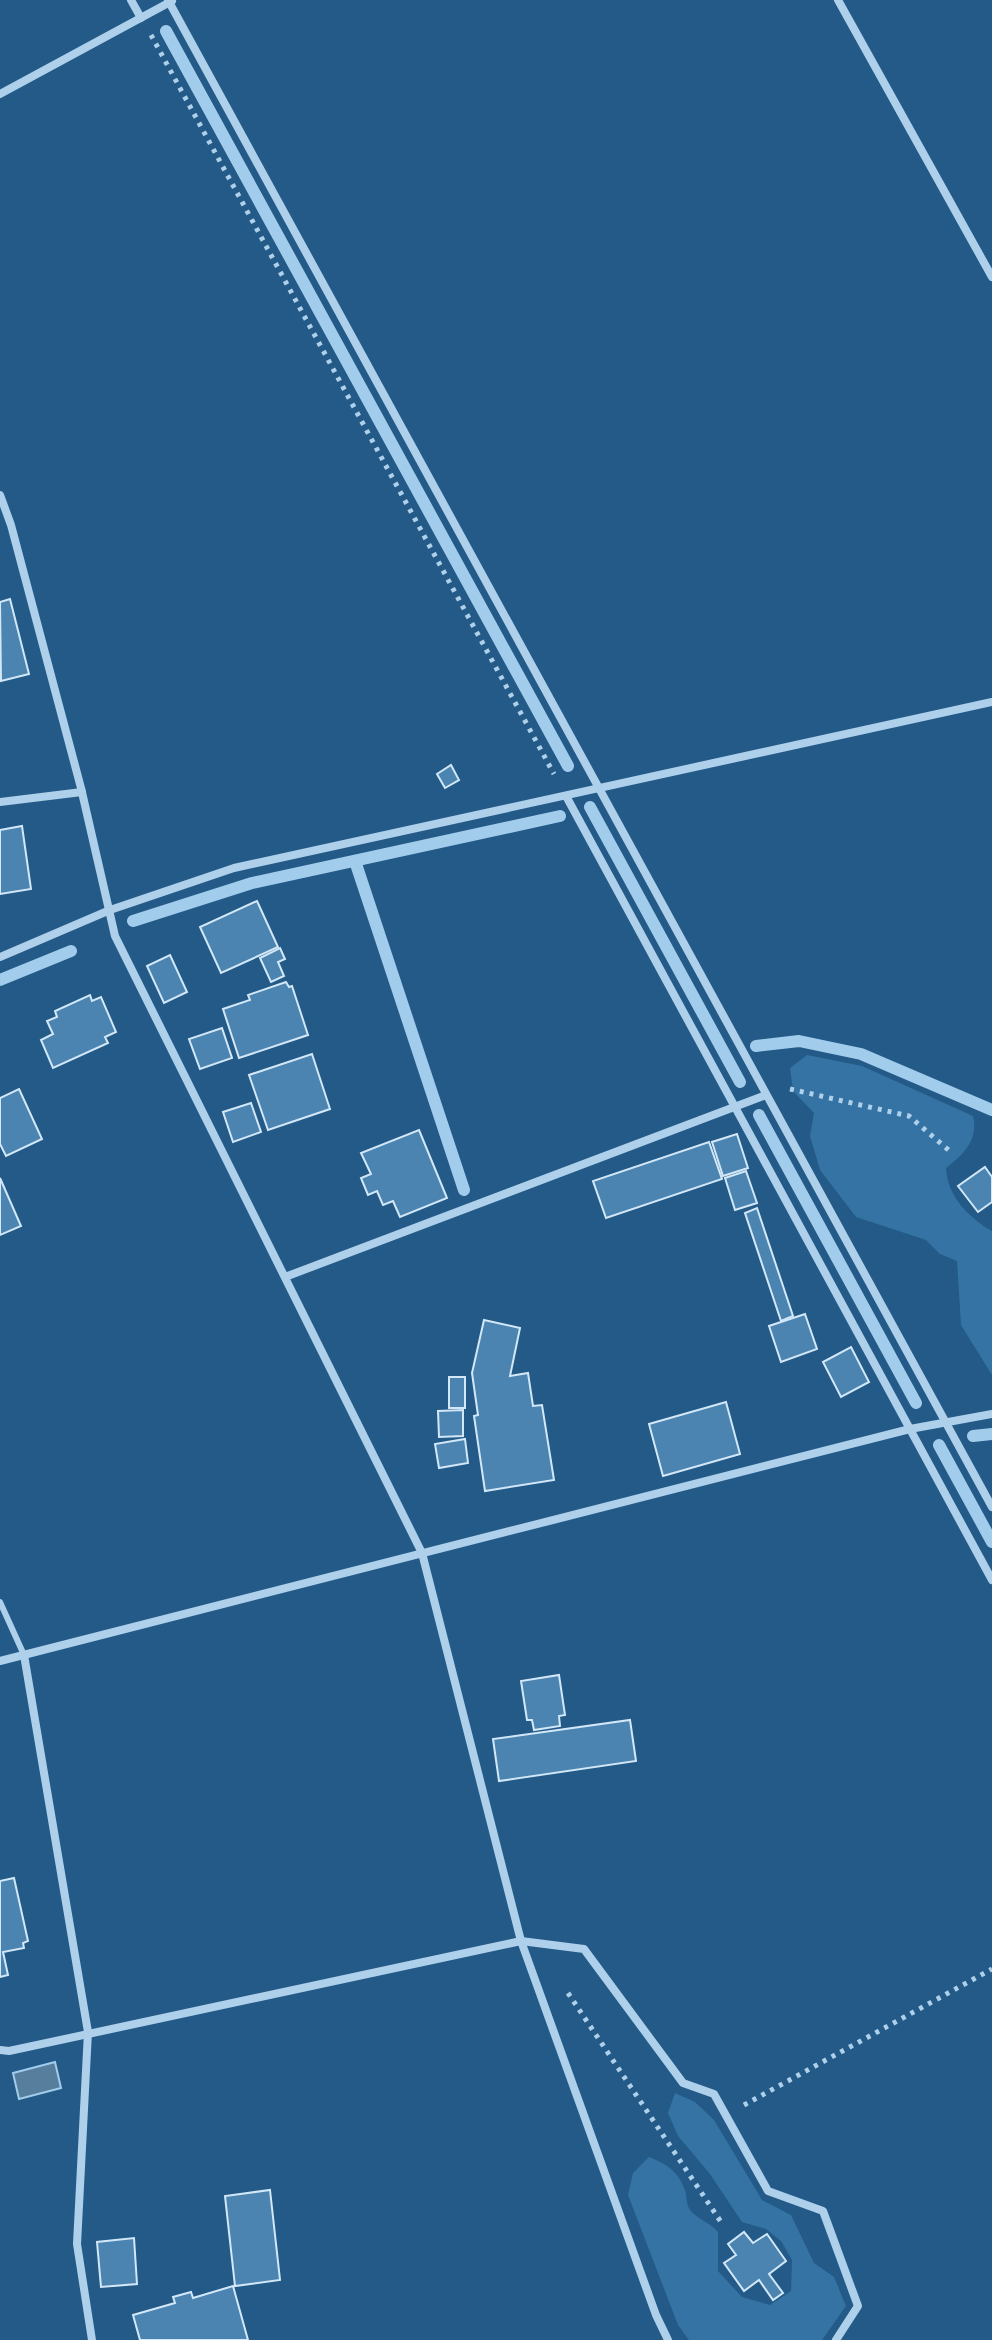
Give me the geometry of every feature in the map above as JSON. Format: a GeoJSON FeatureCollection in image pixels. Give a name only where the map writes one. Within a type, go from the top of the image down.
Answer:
{"type":"FeatureCollection","features":[{"type":"Feature","properties":{"kind":"street"},"geometry":{"type":"LineString","coordinates":[[131,0],[141,18]]}},
{"type":"Feature","properties":{"kind":"street"},"geometry":{"type":"LineString","coordinates":[[838,0],[992,277]]}},
{"type":"Feature","properties":{"kind":"street"},"geometry":{"type":"LineString","coordinates":[[0,94],[170,1],[992,1507]]}},
{"type":"Feature","properties":{"kind":"street"},"geometry":{"type":"LineString","coordinates":[[0,495],[11,525],[82,792],[115,936],[422,1553],[521,1941],[656,2315],[668,2340]]}},
{"type":"Feature","properties":{"kind":"street"},"geometry":{"type":"LineString","coordinates":[[0,528],[11,525]]}},
{"type":"Feature","properties":{"kind":"street"},"geometry":{"type":"LineString","coordinates":[[0,957],[110,910],[234,868],[992,702]]}},
{"type":"Feature","properties":{"kind":"street"},"geometry":{"type":"LineString","coordinates":[[0,802],[82,792]]}},
{"type":"Feature","properties":{"kind":"street"},"geometry":{"type":"LineString","coordinates":[[566,796],[992,1580]]}},
{"type":"Feature","properties":{"kind":"street"},"geometry":{"type":"LineString","coordinates":[[285,1277],[766,1095]]}},
{"type":"Feature","properties":{"kind":"street"},"geometry":{"type":"LineString","coordinates":[[0,1661],[910,1429],[992,1414]]}},
{"type":"Feature","properties":{"kind":"street"},"geometry":{"type":"LineString","coordinates":[[24,1655],[88,2032],[77,2244],[92,2340]]}},
{"type":"Feature","properties":{"kind":"street"},"geometry":{"type":"LineString","coordinates":[[0,2050],[9,2051],[521,1941],[584,1949],[683,2083],[714,2094],[768,2191],[823,2211],[858,2306],[836,2340]]}},
{"type":"Feature","properties":{"kind":"lane"},"geometry":{"type":"LineString","coordinates":[[0,1602],[24,1655]]}},
{"type":"Feature","properties":{"kind":"path"},"geometry":{"type":"LineString","coordinates":[[141,18],[566,796]]}},
{"type":"Feature","properties":{"kind":"path"},"geometry":{"type":"LineString","coordinates":[[766,1095],[781,1087],[909,1116],[952,1153]]}},
{"type":"Feature","properties":{"kind":"path"},"geometry":{"type":"LineString","coordinates":[[726,2115],[992,1969]]}},
{"type":"Feature","properties":{"kind":"path"},"geometry":{"type":"LineString","coordinates":[[562,1984],[723,2225]]}},
{"type":"Feature","properties":{"kind":"shaded area"},"geometry":{"type":"Polygon","coordinates":[[[807,1055],[862,1066],[973,1116],[972,1140],[946,1168],[955,1197],[975,1220],[992,1231],[992,1375],[961,1325],[957,1261],[940,1254],[926,1240],[856,1217],[820,1170],[810,1136],[814,1113],[793,1091],[790,1068],[807,1055]]]}},
{"type":"Feature","properties":{"kind":"shaded area"},"geometry":{"type":"Polygon","coordinates":[[[55,2062],[61,2088],[19,2099],[13,2073],[55,2062]]]}},
{"type":"Feature","properties":{"kind":"shaded area"},"geometry":{"type":"Polygon","coordinates":[[[675,2093],[695,2102],[714,2120],[762,2200],[791,2215],[814,2263],[834,2277],[846,2306],[822,2340],[689,2340],[678,2325],[628,2195],[633,2173],[649,2157],[675,2173],[685,2190],[691,2211],[718,2232],[718,2271],[742,2297],[770,2305],[791,2291],[792,2260],[781,2241],[766,2229],[742,2222],[710,2174],[678,2136],[668,2113],[675,2093]]]}},
{"type":"Feature","properties":{"kind":"building"},"geometry":{"type":"Polygon","coordinates":[[[10,599],[29,674],[1,681],[0,602],[10,599]]]}},
{"type":"Feature","properties":{"kind":"building"},"geometry":{"type":"Polygon","coordinates":[[[451,765],[459,780],[445,788],[437,774],[451,765]]]}},
{"type":"Feature","properties":{"kind":"building"},"geometry":{"type":"Polygon","coordinates":[[[22,826],[31,889],[0,894],[0,830],[22,826]]]}},
{"type":"Feature","properties":{"kind":"building"},"geometry":{"type":"Polygon","coordinates":[[[257,901],[278,947],[221,973],[200,927],[257,901]]]}},
{"type":"Feature","properties":{"kind":"building"},"geometry":{"type":"Polygon","coordinates":[[[280,948],[285,959],[278,962],[284,976],[271,982],[260,958],[280,948]]]}},
{"type":"Feature","properties":{"kind":"building"},"geometry":{"type":"Polygon","coordinates":[[[170,955],[187,992],[164,1003],[147,966],[170,955]]]}},
{"type":"Feature","properties":{"kind":"building"},"geometry":{"type":"Polygon","coordinates":[[[286,982],[289,987],[292,986],[308,1035],[239,1058],[223,1009],[250,1000],[248,995],[286,982]]]}},
{"type":"Feature","properties":{"kind":"building"},"geometry":{"type":"Polygon","coordinates":[[[90,995],[92,1001],[101,997],[116,1032],[105,1037],[108,1043],[53,1068],[41,1040],[53,1034],[47,1021],[57,1017],[55,1011],[90,995]]]}},
{"type":"Feature","properties":{"kind":"building"},"geometry":{"type":"Polygon","coordinates":[[[222,1028],[232,1058],[200,1069],[189,1039],[222,1028]]]}},
{"type":"Feature","properties":{"kind":"building"},"geometry":{"type":"Polygon","coordinates":[[[312,1054],[330,1109],[268,1130],[249,1075],[312,1054]]]}},
{"type":"Feature","properties":{"kind":"building"},"geometry":{"type":"Polygon","coordinates":[[[19,1089],[42,1139],[6,1156],[0,1144],[0,1098],[19,1089]]]}},
{"type":"Feature","properties":{"kind":"building"},"geometry":{"type":"Polygon","coordinates":[[[251,1103],[261,1132],[233,1142],[223,1112],[251,1103]]]}},
{"type":"Feature","properties":{"kind":"building"},"geometry":{"type":"Polygon","coordinates":[[[419,1130],[447,1198],[400,1217],[393,1201],[383,1205],[377,1191],[368,1195],[361,1178],[371,1174],[361,1153],[419,1130]]]}},
{"type":"Feature","properties":{"kind":"building"},"geometry":{"type":"Polygon","coordinates":[[[737,1134],[748,1168],[723,1176],[712,1142],[737,1134]]]}},
{"type":"Feature","properties":{"kind":"building"},"geometry":{"type":"Polygon","coordinates":[[[709,1142],[722,1179],[606,1218],[593,1181],[709,1142]]]}},
{"type":"Feature","properties":{"kind":"building"},"geometry":{"type":"Polygon","coordinates":[[[985,1167],[992,1177],[992,1202],[978,1212],[958,1186],[985,1167]]]}},
{"type":"Feature","properties":{"kind":"building"},"geometry":{"type":"Polygon","coordinates":[[[746,1171],[757,1203],[735,1210],[725,1178],[746,1171]]]}},
{"type":"Feature","properties":{"kind":"building"},"geometry":{"type":"Polygon","coordinates":[[[0,1178],[21,1226],[0,1235],[0,1178]]]}},
{"type":"Feature","properties":{"kind":"building"},"geometry":{"type":"Polygon","coordinates":[[[757,1208],[793,1316],[781,1321],[745,1213],[757,1208]]]}},
{"type":"Feature","properties":{"kind":"building"},"geometry":{"type":"Polygon","coordinates":[[[805,1314],[817,1349],[781,1362],[769,1326],[805,1314]]]}},
{"type":"Feature","properties":{"kind":"building"},"geometry":{"type":"Polygon","coordinates":[[[484,1320],[520,1328],[510,1376],[528,1373],[533,1406],[542,1405],[554,1480],[485,1491],[474,1416],[478,1415],[472,1373],[484,1320]]]}},
{"type":"Feature","properties":{"kind":"building"},"geometry":{"type":"Polygon","coordinates":[[[851,1347],[869,1382],[841,1397],[823,1362],[851,1347]]]}},
{"type":"Feature","properties":{"kind":"building"},"geometry":{"type":"Polygon","coordinates":[[[449,1377],[465,1377],[465,1408],[449,1408],[449,1377]]]}},
{"type":"Feature","properties":{"kind":"building"},"geometry":{"type":"Polygon","coordinates":[[[726,1402],[740,1454],[663,1476],[649,1424],[726,1402]]]}},
{"type":"Feature","properties":{"kind":"building"},"geometry":{"type":"Polygon","coordinates":[[[463,1410],[463,1436],[439,1437],[438,1411],[463,1410]]]}},
{"type":"Feature","properties":{"kind":"building"},"geometry":{"type":"Polygon","coordinates":[[[465,1439],[468,1463],[439,1468],[435,1444],[465,1439]]]}},
{"type":"Feature","properties":{"kind":"building"},"geometry":{"type":"Polygon","coordinates":[[[559,1675],[565,1715],[559,1716],[560,1726],[534,1730],[532,1720],[527,1720],[521,1681],[559,1675]]]}},
{"type":"Feature","properties":{"kind":"building"},"geometry":{"type":"Polygon","coordinates":[[[630,1720],[636,1761],[499,1781],[493,1739],[630,1720]]]}},
{"type":"Feature","properties":{"kind":"building"},"geometry":{"type":"Polygon","coordinates":[[[14,1878],[28,1941],[23,1943],[24,1948],[3,1952],[8,1975],[0,1977],[0,1881],[14,1878]]]}},
{"type":"Feature","properties":{"kind":"building"},"geometry":{"type":"Polygon","coordinates":[[[270,2190],[280,2280],[235,2286],[225,2196],[270,2190]]]}},
{"type":"Feature","properties":{"kind":"building"},"geometry":{"type":"Polygon","coordinates":[[[744,2232],[753,2243],[767,2234],[786,2261],[769,2274],[783,2293],[773,2300],[759,2280],[744,2291],[724,2263],[736,2255],[728,2244],[744,2232]]]}},
{"type":"Feature","properties":{"kind":"building"},"geometry":{"type":"Polygon","coordinates":[[[134,2238],[137,2284],[101,2287],[97,2242],[134,2238]]]}},
{"type":"Feature","properties":{"kind":"building"},"geometry":{"type":"Polygon","coordinates":[[[233,2286],[248,2340],[140,2340],[133,2315],[175,2303],[173,2297],[191,2292],[193,2298],[233,2286]]]}},
{"type":"Feature","properties":{"kind":"waterway"},"geometry":{"type":"LineString","coordinates":[[166,31],[568,766]]}},
{"type":"Feature","properties":{"kind":"waterway"},"geometry":{"type":"LineString","coordinates":[[590,807],[740,1082]]}},
{"type":"Feature","properties":{"kind":"waterway"},"geometry":{"type":"LineString","coordinates":[[133,921],[252,883],[560,816]]}},
{"type":"Feature","properties":{"kind":"waterway"},"geometry":{"type":"LineString","coordinates":[[355,861],[464,1190]]}},
{"type":"Feature","properties":{"kind":"waterway"},"geometry":{"type":"LineString","coordinates":[[0,980],[71,951]]}},
{"type":"Feature","properties":{"kind":"waterway"},"geometry":{"type":"LineString","coordinates":[[756,1046],[799,1041],[861,1054],[992,1110]]}},
{"type":"Feature","properties":{"kind":"waterway"},"geometry":{"type":"LineString","coordinates":[[759,1115],[916,1403]]}},
{"type":"Feature","properties":{"kind":"waterway"},"geometry":{"type":"LineString","coordinates":[[973,1436],[992,1434]]}},
{"type":"Feature","properties":{"kind":"waterway"},"geometry":{"type":"LineString","coordinates":[[939,1445],[992,1542]]}}]}
